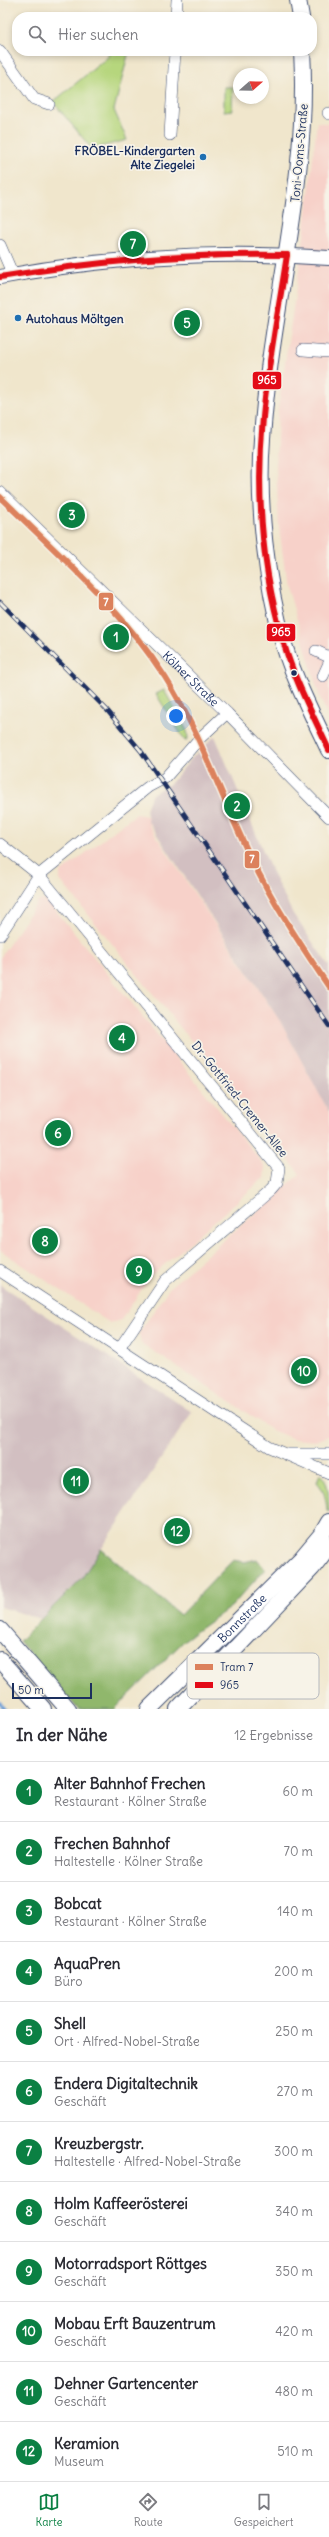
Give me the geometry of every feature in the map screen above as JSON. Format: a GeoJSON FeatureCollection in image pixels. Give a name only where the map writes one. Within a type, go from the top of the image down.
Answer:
{"type":"FeatureCollection","features":[{"type":"Feature","properties":{"kind":"main road"},"geometry":{"type":"LineString","coordinates":[[298,0],[299,12]]}},
{"type":"Feature","properties":{"kind":"main road","name":"Toni-Ooms-Straße"},"geometry":{"type":"LineString","coordinates":[[287,255],[304,110],[302,56]]}},
{"type":"Feature","properties":{"kind":"main road"},"geometry":{"type":"LineString","coordinates":[[287,255],[263,420],[261,468],[264,530],[272,588],[284,644],[296,678],[329,750]]}},
{"type":"Feature","properties":{"kind":"main road","name":"Bonnstraße"},"geometry":{"type":"LineString","coordinates":[[206,1653],[301,1559],[322,1534],[329,1522]]}},
{"type":"Feature","properties":{"kind":"main road","name":"Bonnstraße"},"geometry":{"type":"LineString","coordinates":[[231,1653],[312,1568],[329,1546]]}},
{"type":"Feature","properties":{"kind":"main road"},"geometry":{"type":"LineString","coordinates":[[0,1630],[68,1709]]}},
{"type":"Feature","properties":{"kind":"main road"},"geometry":{"type":"LineString","coordinates":[[0,1660],[42,1709]]}},
{"type":"Feature","properties":{"kind":"main road","name":"Bonnstraße"},"geometry":{"type":"LineString","coordinates":[[149,1709],[187,1672]]}},
{"type":"Feature","properties":{"kind":"main road","name":"Bonnstraße"},"geometry":{"type":"LineString","coordinates":[[178,1709],[188,1699]]}},
{"type":"Feature","properties":{"kind":"street"},"geometry":{"type":"LineString","coordinates":[[176,12],[177,0]]}},
{"type":"Feature","properties":{"kind":"street"},"geometry":{"type":"LineString","coordinates":[[0,51],[34,99],[49,104]]}},
{"type":"Feature","properties":{"kind":"street"},"geometry":{"type":"LineString","coordinates":[[170,135],[175,56]]}},
{"type":"Feature","properties":{"kind":"street"},"geometry":{"type":"LineString","coordinates":[[0,246],[6,276],[136,259],[215,254],[287,255],[329,258]]}},
{"type":"Feature","properties":{"kind":"street"},"geometry":{"type":"LineString","coordinates":[[303,350],[329,352]]}},
{"type":"Feature","properties":{"kind":"street","name":"Kölner Straße"},"geometry":{"type":"LineString","coordinates":[[0,492],[227,713],[329,817]]}},
{"type":"Feature","properties":{"kind":"street"},"geometry":{"type":"LineString","coordinates":[[316,650],[329,657]]}},
{"type":"Feature","properties":{"kind":"street"},"geometry":{"type":"LineString","coordinates":[[323,676],[329,663]]}},
{"type":"Feature","properties":{"kind":"street"},"geometry":{"type":"LineString","coordinates":[[0,935],[39,875],[148,787],[165,778],[199,739],[227,713]]}},
{"type":"Feature","properties":{"kind":"street","name":"Dr.-Gottfried-Cremer-Allee"},"geometry":{"type":"LineString","coordinates":[[0,844],[39,875],[279,1168],[277,1183],[271,1190],[165,1281],[119,1349]]}},
{"type":"Feature","properties":{"kind":"street"},"geometry":{"type":"LineString","coordinates":[[0,1271],[269,1447],[329,1473]]}},
{"type":"Feature","properties":{"kind":"street"},"geometry":{"type":"LineString","coordinates":[[286,1454],[329,1454]]}},
{"type":"Feature","properties":{"kind":"shaded area"},"geometry":{"type":"Polygon","coordinates":[[[317,122],[329,124],[329,718],[320,698],[287,586],[279,527],[276,466],[278,410],[305,229],[317,122]]]}},
{"type":"Feature","properties":{"kind":"shaded area"},"geometry":{"type":"Polygon","coordinates":[[[215,736],[274,877],[293,914],[329,966],[329,1112],[280,1021],[148,821],[146,809],[152,794],[171,783],[192,758],[215,736]]]}},
{"type":"Feature","properties":{"kind":"shaded area"},"geometry":{"type":"Polygon","coordinates":[[[136,814],[147,816],[150,827],[280,1021],[329,1112],[329,1436],[315,1441],[294,1439],[274,1431],[141,1343],[139,1333],[170,1287],[300,1174],[60,880],[60,873],[136,814]]]}},
{"type":"Feature","properties":{"kind":"shaded area"},"geometry":{"type":"Polygon","coordinates":[[[47,900],[265,1166],[264,1178],[150,1277],[121,1320],[110,1323],[0,1250],[0,958],[38,901],[47,900]]]}},
{"type":"Feature","properties":{"kind":"shaded area"},"geometry":{"type":"Polygon","coordinates":[[[0,1285],[192,1412],[82,1578],[42,1619],[0,1607],[0,1285]]]}},
{"type":"Feature","properties":{"kind":"green space"},"geometry":{"type":"Polygon","coordinates":[[[128,56],[114,110],[127,140],[92,149],[53,102],[108,57],[128,56]]]}},
{"type":"Feature","properties":{"kind":"green space"},"geometry":{"type":"Polygon","coordinates":[[[224,87],[233,87],[232,110],[224,111],[224,87]]]}},
{"type":"Feature","properties":{"kind":"green space"},"geometry":{"type":"Polygon","coordinates":[[[164,690],[187,731],[188,739],[185,741],[156,694],[164,690]]]}},
{"type":"Feature","properties":{"kind":"green space"},"geometry":{"type":"Polygon","coordinates":[[[320,1473],[327,1485],[329,1512],[327,1511],[326,1499],[320,1485],[317,1482],[320,1473]]]}},
{"type":"Feature","properties":{"kind":"green space"},"geometry":{"type":"Polygon","coordinates":[[[101,1549],[180,1615],[233,1560],[244,1562],[257,1559],[265,1569],[232,1606],[187,1638],[115,1709],[78,1709],[19,1641],[82,1578],[101,1549]]]}},
{"type":"Feature","properties":{"kind":"waterway"},"geometry":{"type":"LineString","coordinates":[[0,1703],[4,1709]]}},
{"type":"Feature","properties":{"kind":"railway"},"geometry":{"type":"LineString","coordinates":[[0,602],[106,709],[141,751],[329,1026]]}},
{"type":"Feature","properties":{"kind":"tram line","name":"7"},"geometry":{"type":"LineString","coordinates":[[0,497],[88,582],[129,628],[165,677],[189,719],[257,870],[286,921],[329,987]]}},
{"type":"Feature","properties":{"kind":"transit line","name":"965"},"geometry":{"type":"LineString","coordinates":[[0,277],[107,262],[143,259],[215,255],[287,255]]}},
{"type":"Feature","properties":{"kind":"transit line","name":"965"},"geometry":{"type":"LineString","coordinates":[[287,255],[263,417],[260,474],[263,531],[270,588],[288,658],[329,750]]}},
{"type":"Feature","properties":{"kind":"place","name":"FRÖBEL-Kindergarten Alte Ziegelei"},"geometry":{"type":"Point","coordinates":[203,157]}},
{"type":"Feature","properties":{"kind":"place","name":"Kreuzbergstr."},"geometry":{"type":"Point","coordinates":[133,244]}},
{"type":"Feature","properties":{"kind":"place","name":"Autohaus Möltgen"},"geometry":{"type":"Point","coordinates":[18,318]}},
{"type":"Feature","properties":{"kind":"place","name":"Shell"},"geometry":{"type":"Point","coordinates":[187,323]}},
{"type":"Feature","properties":{"kind":"place","name":"Bobcat"},"geometry":{"type":"Point","coordinates":[72,515]}},
{"type":"Feature","properties":{"kind":"place","name":"Alter Bahnhof Frechen"},"geometry":{"type":"Point","coordinates":[116,637]}},
{"type":"Feature","properties":{"kind":"place","name":"Frechen Bahnhof"},"geometry":{"type":"Point","coordinates":[237,806]}},
{"type":"Feature","properties":{"kind":"place","name":"AquaPren"},"geometry":{"type":"Point","coordinates":[122,1038]}},
{"type":"Feature","properties":{"kind":"place","name":"Endera Digitaltechnik"},"geometry":{"type":"Point","coordinates":[58,1133]}},
{"type":"Feature","properties":{"kind":"place","name":"Holm Kaffeerösterei"},"geometry":{"type":"Point","coordinates":[45,1241]}},
{"type":"Feature","properties":{"kind":"place","name":"Motorradsport Röttges"},"geometry":{"type":"Point","coordinates":[139,1271]}},
{"type":"Feature","properties":{"kind":"place","name":"Mobau Erft Bauzentrum"},"geometry":{"type":"Point","coordinates":[304,1371]}},
{"type":"Feature","properties":{"kind":"place","name":"Dehner Gartencenter"},"geometry":{"type":"Point","coordinates":[76,1481]}},
{"type":"Feature","properties":{"kind":"place","name":"Keramion"},"geometry":{"type":"Point","coordinates":[177,1531]}}]}
